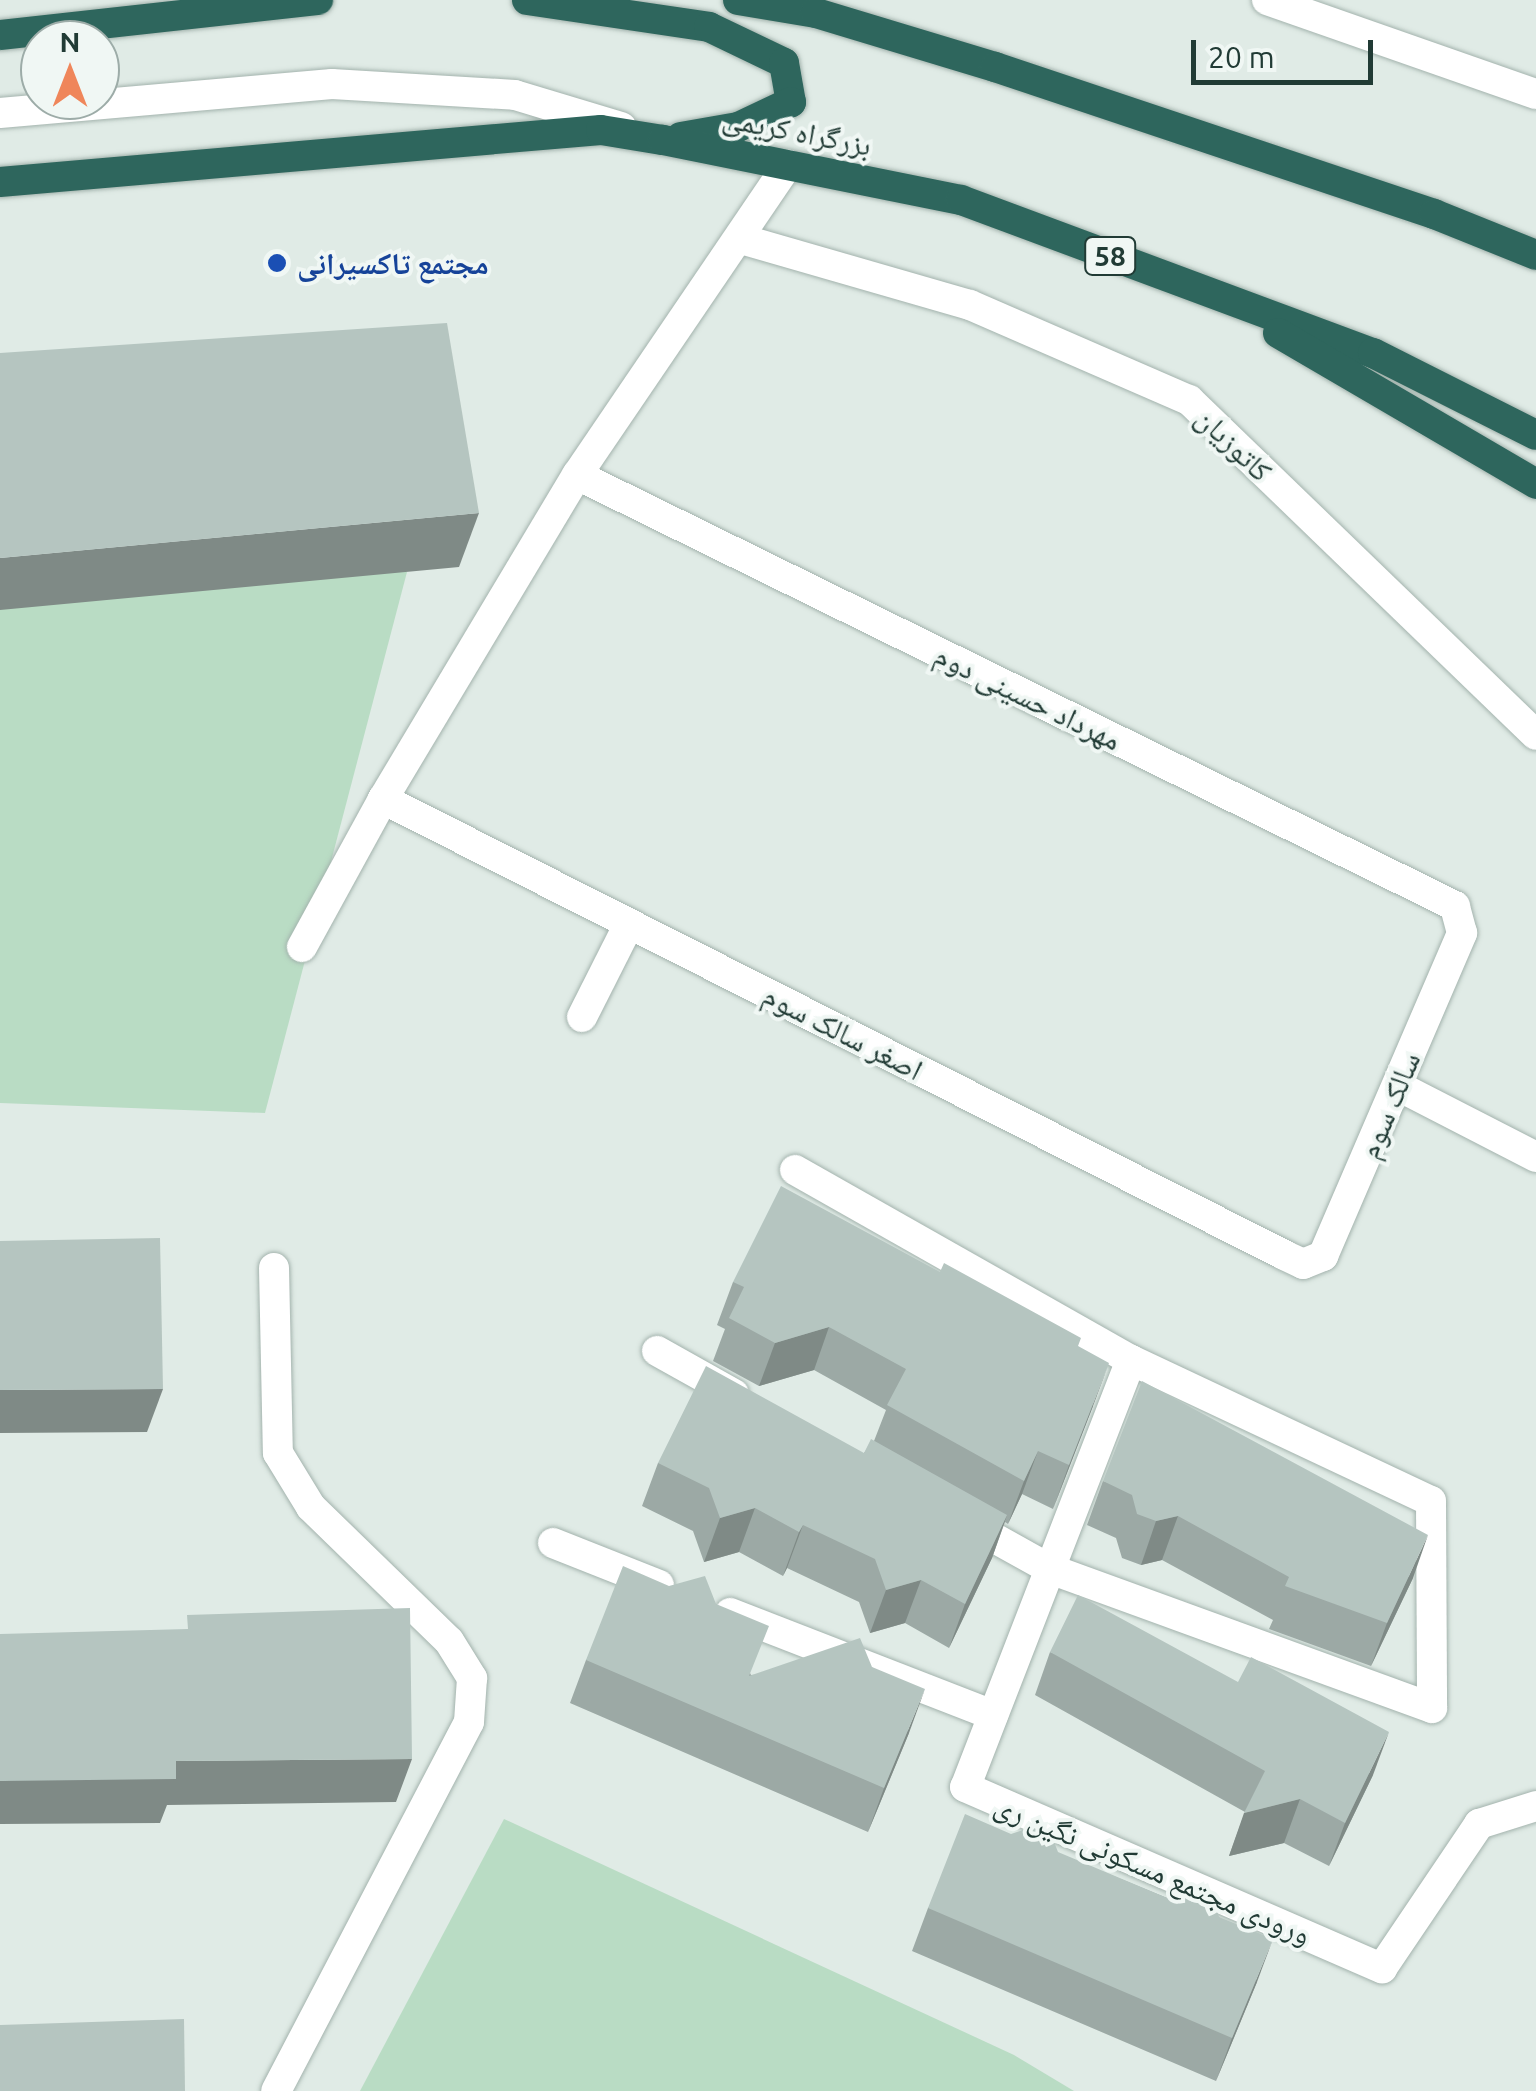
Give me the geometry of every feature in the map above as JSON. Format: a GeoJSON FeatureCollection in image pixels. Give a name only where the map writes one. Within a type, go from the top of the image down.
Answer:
{"type":"FeatureCollection","features":[{"type":"Feature","properties":{"kind":"highway"},"geometry":{"type":"LineString","coordinates":[[0,35],[318,0]]}},
{"type":"Feature","properties":{"kind":"highway"},"geometry":{"type":"LineString","coordinates":[[527,0],[709,28],[784,63],[790,102],[738,126],[663,140]]}},
{"type":"Feature","properties":{"kind":"highway"},"geometry":{"type":"LineString","coordinates":[[738,0],[816,13],[994,67],[1434,214],[1536,255]]}},
{"type":"Feature","properties":{"kind":"highway","name":"بزرگراه کریمی"},"geometry":{"type":"LineString","coordinates":[[0,182],[600,130],[663,140],[962,200],[1373,353],[1536,435]]}},
{"type":"Feature","properties":{"kind":"highway"},"geometry":{"type":"LineString","coordinates":[[1207,292],[1536,484]]}},
{"type":"Feature","properties":{"kind":"street"},"geometry":{"type":"LineString","coordinates":[[1267,0],[1536,94]]}},
{"type":"Feature","properties":{"kind":"street"},"geometry":{"type":"LineString","coordinates":[[0,113],[332,84],[515,95],[663,140]]}},
{"type":"Feature","properties":{"kind":"street"},"geometry":{"type":"LineString","coordinates":[[302,947],[382,799],[576,476],[788,165]]}},
{"type":"Feature","properties":{"kind":"street","name":"کاتوزیان"},"geometry":{"type":"LineString","coordinates":[[741,239],[970,304],[1188,400],[1536,735]]}},
{"type":"Feature","properties":{"kind":"street","name":"مهرداد حسینی دوم"},"geometry":{"type":"LineString","coordinates":[[576,476],[1454,906],[1462,932]]}},
{"type":"Feature","properties":{"kind":"street","name":"اصغر سالک سوم"},"geometry":{"type":"LineString","coordinates":[[382,799],[1304,1264]]}},
{"type":"Feature","properties":{"kind":"street"},"geometry":{"type":"LineString","coordinates":[[582,1016],[630,924]]}},
{"type":"Feature","properties":{"kind":"street","name":"سالک سوم"},"geometry":{"type":"LineString","coordinates":[[1304,1264],[1323,1256],[1462,932]]}},
{"type":"Feature","properties":{"kind":"street"},"geometry":{"type":"LineString","coordinates":[[1398,1086],[1536,1157]]}},
{"type":"Feature","properties":{"kind":"street"},"geometry":{"type":"LineString","coordinates":[[795,1170],[1131,1360],[1430,1501],[1432,1708],[1050,1569],[930,1502]]}},
{"type":"Feature","properties":{"kind":"street"},"geometry":{"type":"LineString","coordinates":[[274,1268],[278,1454],[311,1507],[448,1640],[472,1678],[469,1722],[276,2091]]}},
{"type":"Feature","properties":{"kind":"street"},"geometry":{"type":"LineString","coordinates":[[657,1351],[759,1408]]}},
{"type":"Feature","properties":{"kind":"street","name":"ورودی مجتمع مسکونی نگین ری"},"geometry":{"type":"LineString","coordinates":[[1131,1360],[965,1787],[1382,1968],[1479,1824],[1536,1806]]}},
{"type":"Feature","properties":{"kind":"street"},"geometry":{"type":"LineString","coordinates":[[553,1544],[993,1715]]}},
{"type":"Feature","properties":{"kind":"green space"},"geometry":{"type":"Polygon","coordinates":[[[407,572],[265,1113],[0,1103],[0,575],[407,572]]]}},
{"type":"Feature","properties":{"kind":"green space"},"geometry":{"type":"Polygon","coordinates":[[[504,1819],[1014,2055],[1074,2091],[360,2091],[504,1819]]]}},
{"type":"Feature","properties":{"kind":"building"},"geometry":{"type":"Polygon","coordinates":[[[447,323],[479,513],[0,558],[0,353],[447,323]]]}},
{"type":"Feature","properties":{"kind":"building"},"geometry":{"type":"Polygon","coordinates":[[[781,1186],[940,1272],[944,1263],[1081,1338],[1078,1346],[1109,1363],[1069,1465],[1038,1451],[1024,1481],[887,1405],[906,1369],[829,1327],[775,1343],[729,1318],[744,1287],[733,1282],[781,1186]]]}},
{"type":"Feature","properties":{"kind":"building"},"geometry":{"type":"Polygon","coordinates":[[[160,1238],[163,1389],[0,1390],[0,1241],[160,1238]]]}},
{"type":"Feature","properties":{"kind":"building"},"geometry":{"type":"Polygon","coordinates":[[[706,1366],[864,1453],[871,1439],[1007,1515],[965,1604],[921,1580],[886,1590],[875,1559],[803,1525],[799,1532],[755,1508],[720,1518],[709,1488],[658,1463],[706,1366]]]}},
{"type":"Feature","properties":{"kind":"building"},"geometry":{"type":"Polygon","coordinates":[[[1142,1381],[1428,1535],[1387,1623],[1285,1586],[1289,1577],[1178,1516],[1156,1521],[1137,1514],[1132,1495],[1103,1481],[1142,1381]]]}},
{"type":"Feature","properties":{"kind":"building"},"geometry":{"type":"Polygon","coordinates":[[[623,1566],[669,1586],[705,1576],[716,1604],[769,1626],[749,1676],[860,1638],[872,1667],[925,1689],[884,1788],[586,1660],[623,1566]]]}},
{"type":"Feature","properties":{"kind":"building"},"geometry":{"type":"Polygon","coordinates":[[[1078,1595],[1238,1682],[1251,1657],[1389,1732],[1345,1823],[1300,1799],[1244,1813],[1265,1771],[1050,1652],[1078,1595]]]}},
{"type":"Feature","properties":{"kind":"building"},"geometry":{"type":"Polygon","coordinates":[[[410,1608],[412,1759],[176,1761],[176,1779],[0,1781],[0,1634],[188,1629],[187,1615],[410,1608]]]}},
{"type":"Feature","properties":{"kind":"building"},"geometry":{"type":"Polygon","coordinates":[[[965,1814],[1011,1834],[1032,1827],[1051,1834],[1058,1852],[1172,1900],[1194,1892],[1213,1899],[1219,1917],[1273,1939],[1232,2038],[928,1908],[965,1814]]]}},
{"type":"Feature","properties":{"kind":"building"},"geometry":{"type":"Polygon","coordinates":[[[184,2019],[185,2091],[0,2091],[0,2025],[184,2019]]]}},
{"type":"Feature","properties":{"kind":"place","name":"مجتمع تاکسیرانی"},"geometry":{"type":"Point","coordinates":[277,263]}}]}
